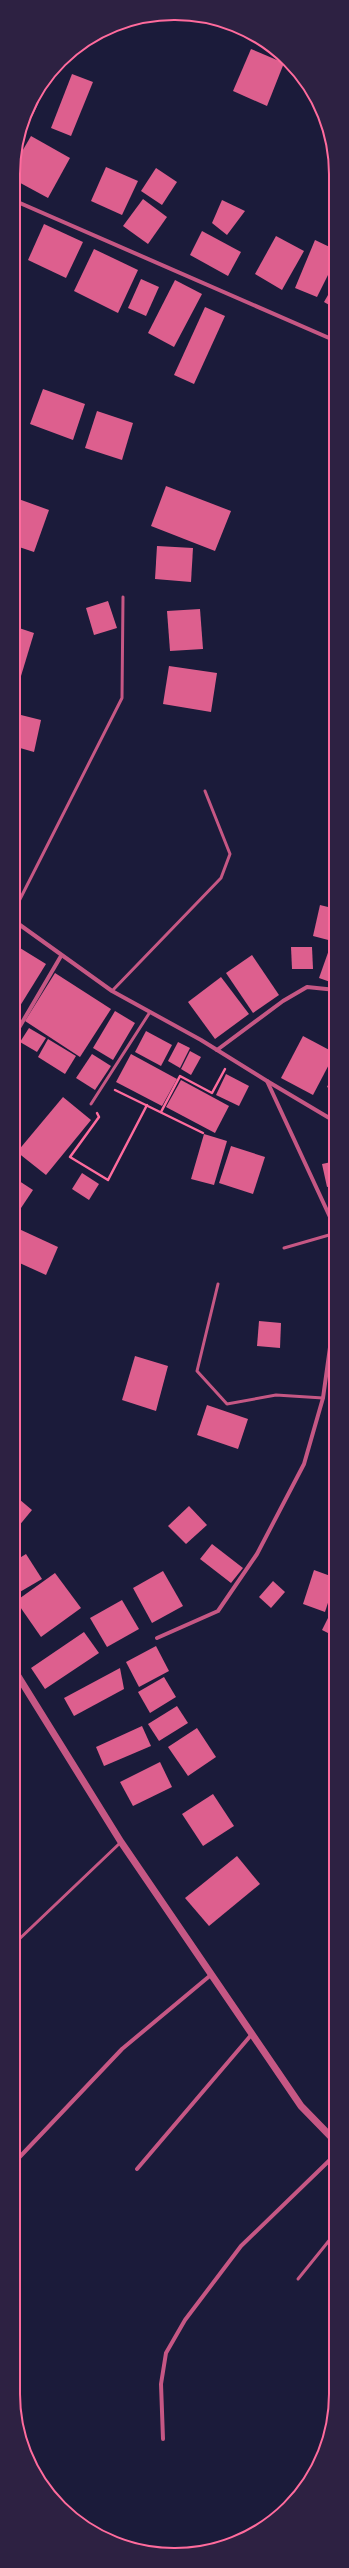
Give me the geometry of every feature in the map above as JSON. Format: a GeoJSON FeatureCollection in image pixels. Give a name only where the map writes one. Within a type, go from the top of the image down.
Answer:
{"type":"FeatureCollection","features":[{"type":"Feature","properties":{"kind":"street"},"geometry":{"type":"LineString","coordinates":[[20,203],[329,338]]}},
{"type":"Feature","properties":{"kind":"street"},"geometry":{"type":"LineString","coordinates":[[20,925],[112,991],[217,1050],[329,1118]]}},
{"type":"Feature","properties":{"kind":"street"},"geometry":{"type":"LineString","coordinates":[[20,1026],[61,956]]}},
{"type":"Feature","properties":{"kind":"street"},"geometry":{"type":"LineString","coordinates":[[217,1050],[283,1001],[307,987],[329,989]]}},
{"type":"Feature","properties":{"kind":"street"},"geometry":{"type":"LineString","coordinates":[[267,1081],[329,1215]]}},
{"type":"Feature","properties":{"kind":"street"},"geometry":{"type":"LineString","coordinates":[[157,1638],[218,1610],[257,1554],[304,1464],[323,1398],[329,1355]]}},
{"type":"Feature","properties":{"kind":"street"},"geometry":{"type":"LineString","coordinates":[[20,1679],[122,1842],[213,1974],[301,2106],[329,2135]]}},
{"type":"Feature","properties":{"kind":"street"},"geometry":{"type":"LineString","coordinates":[[20,2157],[122,2049],[213,1974]]}},
{"type":"Feature","properties":{"kind":"street"},"geometry":{"type":"LineString","coordinates":[[137,2169],[252,2033]]}},
{"type":"Feature","properties":{"kind":"street"},"geometry":{"type":"LineString","coordinates":[[163,2439],[161,2384],[166,2353],[185,2320],[242,2246],[329,2161]]}},
{"type":"Feature","properties":{"kind":"lane"},"geometry":{"type":"LineString","coordinates":[[20,899],[122,698],[123,598]]}},
{"type":"Feature","properties":{"kind":"lane"},"geometry":{"type":"LineString","coordinates":[[112,991],[222,878],[230,854],[205,791]]}},
{"type":"Feature","properties":{"kind":"lane"},"geometry":{"type":"LineString","coordinates":[[91,1104],[150,1012]]}},
{"type":"Feature","properties":{"kind":"lane"},"geometry":{"type":"LineString","coordinates":[[284,1248],[329,1235]]}},
{"type":"Feature","properties":{"kind":"lane"},"geometry":{"type":"LineString","coordinates":[[218,1284],[197,1371],[227,1404],[276,1395],[323,1398]]}},
{"type":"Feature","properties":{"kind":"lane"},"geometry":{"type":"LineString","coordinates":[[20,1938],[122,1842]]}},
{"type":"Feature","properties":{"kind":"lane"},"geometry":{"type":"LineString","coordinates":[[298,2279],[329,2241]]}},
{"type":"Feature","properties":{"kind":"path"},"geometry":{"type":"LineString","coordinates":[[161,1112],[180,1076],[212,1093],[230,1058]]}},
{"type":"Feature","properties":{"kind":"path"},"geometry":{"type":"LineString","coordinates":[[103,1084],[203,1132]]}},
{"type":"Feature","properties":{"kind":"path"},"geometry":{"type":"LineString","coordinates":[[91,1104],[99,1117],[70,1157],[108,1180],[147,1105]]}},
{"type":"Feature","properties":{"kind":"building"},"geometry":{"type":"Polygon","coordinates":[[[251,49],[280,61],[283,64],[267,106],[233,91],[251,49]]]}},
{"type":"Feature","properties":{"kind":"building"},"geometry":{"type":"Polygon","coordinates":[[[72,74],[93,82],[71,136],[51,128],[72,74]]]}},
{"type":"Feature","properties":{"kind":"building"},"geometry":{"type":"Polygon","coordinates":[[[39,102],[28,124],[36,106],[39,102]]]}},
{"type":"Feature","properties":{"kind":"building"},"geometry":{"type":"Polygon","coordinates":[[[31,136],[70,158],[48,198],[20,183],[21,153],[31,136]]]}},
{"type":"Feature","properties":{"kind":"building"},"geometry":{"type":"Polygon","coordinates":[[[106,167],[138,181],[122,215],[91,201],[106,167]]]}},
{"type":"Feature","properties":{"kind":"building"},"geometry":{"type":"Polygon","coordinates":[[[156,168],[177,182],[162,205],[141,191],[156,168]]]}},
{"type":"Feature","properties":{"kind":"building"},"geometry":{"type":"Polygon","coordinates":[[[143,199],[167,217],[148,244],[123,226],[143,199]]]}},
{"type":"Feature","properties":{"kind":"building"},"geometry":{"type":"Polygon","coordinates":[[[222,200],[245,211],[227,235],[212,223],[222,200]]]}},
{"type":"Feature","properties":{"kind":"building"},"geometry":{"type":"Polygon","coordinates":[[[44,224],[83,242],[66,278],[28,260],[44,224]]]}},
{"type":"Feature","properties":{"kind":"building"},"geometry":{"type":"Polygon","coordinates":[[[202,231],[241,252],[228,276],[190,255],[202,231]]]}},
{"type":"Feature","properties":{"kind":"building"},"geometry":{"type":"Polygon","coordinates":[[[276,236],[304,251],[282,290],[255,274],[276,236]]]}},
{"type":"Feature","properties":{"kind":"building"},"geometry":{"type":"Polygon","coordinates":[[[315,240],[329,247],[329,273],[317,297],[295,288],[315,240]]]}},
{"type":"Feature","properties":{"kind":"building"},"geometry":{"type":"Polygon","coordinates":[[[94,249],[138,270],[118,313],[74,291],[94,249]]]}},
{"type":"Feature","properties":{"kind":"building"},"geometry":{"type":"Polygon","coordinates":[[[141,279],[159,287],[146,316],[128,308],[141,279]]]}},
{"type":"Feature","properties":{"kind":"building"},"geometry":{"type":"Polygon","coordinates":[[[175,280],[202,294],[174,347],[148,333],[175,280]]]}},
{"type":"Feature","properties":{"kind":"building"},"geometry":{"type":"Polygon","coordinates":[[[329,293],[329,305],[324,302],[329,293]]]}},
{"type":"Feature","properties":{"kind":"building"},"geometry":{"type":"Polygon","coordinates":[[[205,307],[225,316],[194,384],[174,375],[205,307]]]}},
{"type":"Feature","properties":{"kind":"building"},"geometry":{"type":"Polygon","coordinates":[[[43,389],[85,404],[73,440],[30,424],[43,389]]]}},
{"type":"Feature","properties":{"kind":"building"},"geometry":{"type":"Polygon","coordinates":[[[97,411],[133,423],[122,460],[85,448],[97,411]]]}},
{"type":"Feature","properties":{"kind":"building"},"geometry":{"type":"Polygon","coordinates":[[[166,486],[231,511],[215,551],[151,526],[166,486]]]}},
{"type":"Feature","properties":{"kind":"building"},"geometry":{"type":"Polygon","coordinates":[[[20,500],[49,510],[34,552],[20,547],[20,500]]]}},
{"type":"Feature","properties":{"kind":"building"},"geometry":{"type":"Polygon","coordinates":[[[157,546],[193,548],[191,582],[155,579],[157,546]]]}},
{"type":"Feature","properties":{"kind":"building"},"geometry":{"type":"Polygon","coordinates":[[[108,601],[117,628],[94,635],[86,608],[108,601]]]}},
{"type":"Feature","properties":{"kind":"building"},"geometry":{"type":"Polygon","coordinates":[[[200,609],[203,649],[170,651],[167,611],[200,609]]]}},
{"type":"Feature","properties":{"kind":"building"},"geometry":{"type":"Polygon","coordinates":[[[20,628],[34,633],[20,676],[20,628]]]}},
{"type":"Feature","properties":{"kind":"building"},"geometry":{"type":"Polygon","coordinates":[[[169,666],[217,673],[211,712],[163,704],[169,666]]]}},
{"type":"Feature","properties":{"kind":"building"},"geometry":{"type":"Polygon","coordinates":[[[20,715],[41,720],[34,752],[20,748],[20,715]]]}},
{"type":"Feature","properties":{"kind":"building"},"geometry":{"type":"Polygon","coordinates":[[[320,905],[329,907],[329,940],[313,936],[320,905]]]}},
{"type":"Feature","properties":{"kind":"building"},"geometry":{"type":"Polygon","coordinates":[[[291,947],[312,947],[313,969],[292,969],[291,947]]]}},
{"type":"Feature","properties":{"kind":"building"},"geometry":{"type":"Polygon","coordinates":[[[20,948],[46,964],[20,1006],[20,948]]]}},
{"type":"Feature","properties":{"kind":"building"},"geometry":{"type":"Polygon","coordinates":[[[329,950],[329,982],[319,978],[329,950]]]}},
{"type":"Feature","properties":{"kind":"building"},"geometry":{"type":"Polygon","coordinates":[[[252,955],[279,995],[253,1013],[226,973],[252,955]]]}},
{"type":"Feature","properties":{"kind":"building"},"geometry":{"type":"Polygon","coordinates":[[[55,973],[111,1009],[80,1057],[25,1021],[55,973]]]}},
{"type":"Feature","properties":{"kind":"building"},"geometry":{"type":"Polygon","coordinates":[[[221,977],[249,1014],[215,1039],[188,1002],[221,977]]]}},
{"type":"Feature","properties":{"kind":"building"},"geometry":{"type":"Polygon","coordinates":[[[115,1011],[135,1023],[113,1060],[93,1048],[115,1011]]]}},
{"type":"Feature","properties":{"kind":"building"},"geometry":{"type":"Polygon","coordinates":[[[29,1028],[46,1038],[37,1052],[20,1042],[29,1028]]]}},
{"type":"Feature","properties":{"kind":"building"},"geometry":{"type":"Polygon","coordinates":[[[146,1031],[172,1045],[161,1066],[135,1052],[146,1031]]]}},
{"type":"Feature","properties":{"kind":"building"},"geometry":{"type":"Polygon","coordinates":[[[303,1036],[329,1050],[329,1064],[313,1095],[281,1078],[303,1036]]]}},
{"type":"Feature","properties":{"kind":"building"},"geometry":{"type":"Polygon","coordinates":[[[48,1039],[76,1056],[65,1074],[38,1057],[48,1039]]]}},
{"type":"Feature","properties":{"kind":"building"},"geometry":{"type":"Polygon","coordinates":[[[178,1042],[190,1048],[180,1068],[168,1061],[178,1042]]]}},
{"type":"Feature","properties":{"kind":"building"},"geometry":{"type":"Polygon","coordinates":[[[190,1051],[201,1057],[191,1075],[181,1069],[190,1051]]]}},
{"type":"Feature","properties":{"kind":"building"},"geometry":{"type":"Polygon","coordinates":[[[92,1054],[111,1066],[95,1090],[76,1078],[92,1054]]]}},
{"type":"Feature","properties":{"kind":"building"},"geometry":{"type":"Polygon","coordinates":[[[131,1054],[177,1079],[162,1106],[116,1082],[131,1054]]]}},
{"type":"Feature","properties":{"kind":"building"},"geometry":{"type":"Polygon","coordinates":[[[226,1074],[249,1086],[239,1106],[216,1095],[226,1074]]]}},
{"type":"Feature","properties":{"kind":"building"},"geometry":{"type":"Polygon","coordinates":[[[181,1080],[229,1106],[215,1133],[166,1107],[181,1080]]]}},
{"type":"Feature","properties":{"kind":"building"},"geometry":{"type":"Polygon","coordinates":[[[63,1097],[91,1120],[46,1175],[20,1154],[20,1148],[63,1097]]]}},
{"type":"Feature","properties":{"kind":"building"},"geometry":{"type":"Polygon","coordinates":[[[204,1134],[227,1141],[214,1185],[191,1179],[204,1134]]]}},
{"type":"Feature","properties":{"kind":"building"},"geometry":{"type":"Polygon","coordinates":[[[231,1146],[265,1157],[253,1194],[219,1183],[231,1146]]]}},
{"type":"Feature","properties":{"kind":"building"},"geometry":{"type":"Polygon","coordinates":[[[329,1162],[329,1187],[327,1187],[322,1164],[329,1162]]]}},
{"type":"Feature","properties":{"kind":"building"},"geometry":{"type":"Polygon","coordinates":[[[82,1173],[99,1184],[89,1200],[72,1189],[82,1173]]]}},
{"type":"Feature","properties":{"kind":"building"},"geometry":{"type":"Polygon","coordinates":[[[20,1182],[33,1190],[20,1210],[20,1182]]]}},
{"type":"Feature","properties":{"kind":"building"},"geometry":{"type":"Polygon","coordinates":[[[20,1229],[58,1247],[46,1275],[20,1263],[20,1229]]]}},
{"type":"Feature","properties":{"kind":"building"},"geometry":{"type":"Polygon","coordinates":[[[259,1321],[281,1323],[280,1348],[257,1346],[259,1321]]]}},
{"type":"Feature","properties":{"kind":"building"},"geometry":{"type":"Polygon","coordinates":[[[135,1356],[168,1366],[156,1411],[122,1400],[135,1356]]]}},
{"type":"Feature","properties":{"kind":"building"},"geometry":{"type":"Polygon","coordinates":[[[207,1405],[248,1419],[238,1449],[197,1435],[207,1405]]]}},
{"type":"Feature","properties":{"kind":"building"},"geometry":{"type":"Polygon","coordinates":[[[20,1500],[32,1510],[20,1525],[20,1500]]]}},
{"type":"Feature","properties":{"kind":"building"},"geometry":{"type":"Polygon","coordinates":[[[189,1506],[207,1525],[186,1544],[168,1526],[189,1506]]]}},
{"type":"Feature","properties":{"kind":"building"},"geometry":{"type":"Polygon","coordinates":[[[212,1544],[243,1568],[231,1583],[200,1559],[212,1544]]]}},
{"type":"Feature","properties":{"kind":"building"},"geometry":{"type":"Polygon","coordinates":[[[26,1554],[42,1579],[20,1592],[20,1558],[26,1554]]]}},
{"type":"Feature","properties":{"kind":"building"},"geometry":{"type":"Polygon","coordinates":[[[314,1570],[329,1575],[329,1600],[325,1612],[303,1604],[314,1570]]]}},
{"type":"Feature","properties":{"kind":"building"},"geometry":{"type":"Polygon","coordinates":[[[163,1571],[183,1606],[152,1623],[133,1588],[163,1571]]]}},
{"type":"Feature","properties":{"kind":"building"},"geometry":{"type":"Polygon","coordinates":[[[55,1573],[81,1608],[41,1637],[20,1607],[20,1598],[55,1573]]]}},
{"type":"Feature","properties":{"kind":"building"},"geometry":{"type":"Polygon","coordinates":[[[273,1581],[285,1592],[271,1608],[259,1597],[273,1581]]]}},
{"type":"Feature","properties":{"kind":"building"},"geometry":{"type":"Polygon","coordinates":[[[122,1600],[139,1629],[107,1647],[90,1618],[122,1600]]]}},
{"type":"Feature","properties":{"kind":"building"},"geometry":{"type":"Polygon","coordinates":[[[329,1616],[329,1634],[322,1630],[329,1616]]]}},
{"type":"Feature","properties":{"kind":"building"},"geometry":{"type":"Polygon","coordinates":[[[84,1632],[99,1653],[45,1689],[31,1668],[84,1632]]]}},
{"type":"Feature","properties":{"kind":"building"},"geometry":{"type":"Polygon","coordinates":[[[156,1646],[169,1671],[139,1687],[126,1662],[156,1646]]]}},
{"type":"Feature","properties":{"kind":"building"},"geometry":{"type":"Polygon","coordinates":[[[120,1668],[124,1689],[74,1716],[64,1698],[120,1668]]]}},
{"type":"Feature","properties":{"kind":"building"},"geometry":{"type":"Polygon","coordinates":[[[164,1677],[176,1697],[150,1713],[138,1692],[164,1677]]]}},
{"type":"Feature","properties":{"kind":"building"},"geometry":{"type":"Polygon","coordinates":[[[177,1706],[188,1723],[159,1741],[148,1724],[177,1706]]]}},
{"type":"Feature","properties":{"kind":"building"},"geometry":{"type":"Polygon","coordinates":[[[142,1726],[151,1746],[104,1766],[96,1747],[142,1726]]]}},
{"type":"Feature","properties":{"kind":"building"},"geometry":{"type":"Polygon","coordinates":[[[197,1728],[216,1757],[188,1776],[168,1747],[197,1728]]]}},
{"type":"Feature","properties":{"kind":"building"},"geometry":{"type":"Polygon","coordinates":[[[160,1762],[172,1787],[133,1806],[120,1782],[160,1762]]]}},
{"type":"Feature","properties":{"kind":"building"},"geometry":{"type":"Polygon","coordinates":[[[213,1794],[234,1826],[203,1846],[182,1814],[213,1794]]]}},
{"type":"Feature","properties":{"kind":"building"},"geometry":{"type":"Polygon","coordinates":[[[237,1856],[260,1884],[209,1926],[185,1898],[237,1856]]]}}]}
